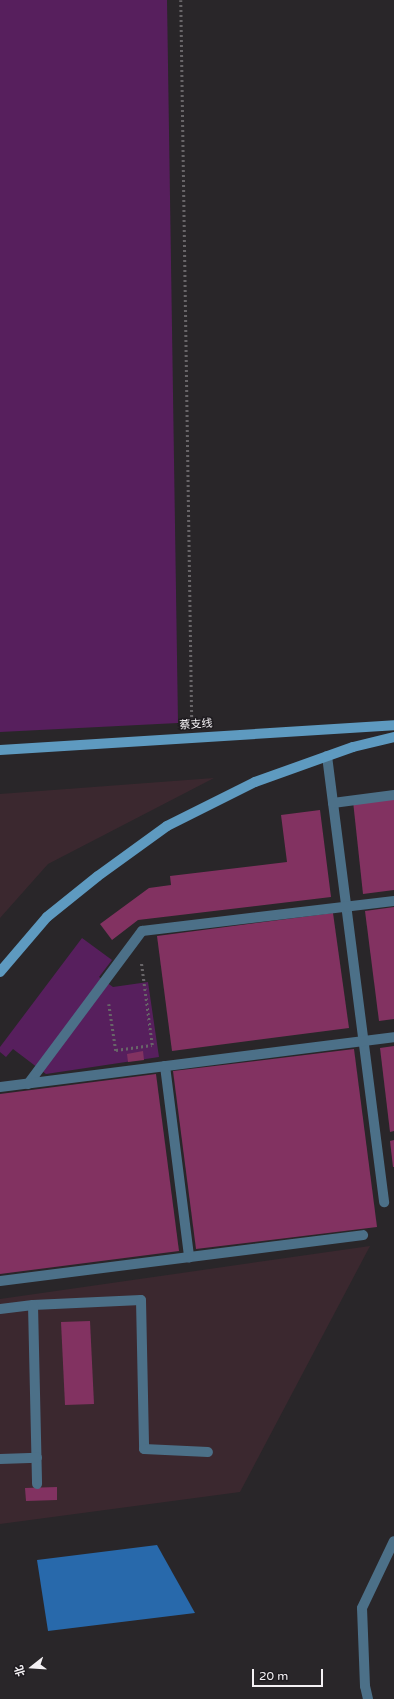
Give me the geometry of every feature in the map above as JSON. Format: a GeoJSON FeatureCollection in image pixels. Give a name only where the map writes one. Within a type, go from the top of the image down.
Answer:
{"type":"FeatureCollection","features":[{"type":"Feature","properties":{"kind":"street","name":"蔡支线"},"geometry":{"type":"LineString","coordinates":[[0,750],[394,725]]}},
{"type":"Feature","properties":{"kind":"street"},"geometry":{"type":"LineString","coordinates":[[0,972],[46,917],[98,876],[167,826],[255,782],[353,747],[394,737]]}},
{"type":"Feature","properties":{"kind":"street"},"geometry":{"type":"LineString","coordinates":[[327,756],[384,1202]]}},
{"type":"Feature","properties":{"kind":"street"},"geometry":{"type":"LineString","coordinates":[[333,803],[394,795]]}},
{"type":"Feature","properties":{"kind":"street"},"geometry":{"type":"LineString","coordinates":[[28,1084],[142,931],[394,901]]}},
{"type":"Feature","properties":{"kind":"street"},"geometry":{"type":"LineString","coordinates":[[0,1087],[394,1037]]}},
{"type":"Feature","properties":{"kind":"street"},"geometry":{"type":"LineString","coordinates":[[165,1066],[189,1257]]}},
{"type":"Feature","properties":{"kind":"street"},"geometry":{"type":"LineString","coordinates":[[0,1281],[363,1235]]}},
{"type":"Feature","properties":{"kind":"street"},"geometry":{"type":"LineString","coordinates":[[0,1309],[33,1305],[141,1300],[144,1449],[208,1452]]}},
{"type":"Feature","properties":{"kind":"street"},"geometry":{"type":"LineString","coordinates":[[33,1305],[37,1484]]}},
{"type":"Feature","properties":{"kind":"street"},"geometry":{"type":"LineString","coordinates":[[0,1459],[37,1458]]}},
{"type":"Feature","properties":{"kind":"street"},"geometry":{"type":"LineString","coordinates":[[368,1699],[365,1686],[362,1608],[394,1541]]}},
{"type":"Feature","properties":{"kind":"path"},"geometry":{"type":"LineString","coordinates":[[181,0],[192,738]]}},
{"type":"Feature","properties":{"kind":"path"},"geometry":{"type":"LineString","coordinates":[[116,1050],[152,1045],[138,938]]}},
{"type":"Feature","properties":{"kind":"path"},"geometry":{"type":"LineString","coordinates":[[106,980],[120,1072]]}},
{"type":"Feature","properties":{"kind":"shaded area"},"geometry":{"type":"Polygon","coordinates":[[[0,0],[167,0],[178,723],[0,732],[0,0]]]}},
{"type":"Feature","properties":{"kind":"shaded area"},"geometry":{"type":"Polygon","coordinates":[[[214,778],[48,864],[0,918],[0,794],[214,778]]]}},
{"type":"Feature","properties":{"kind":"shaded area"},"geometry":{"type":"Polygon","coordinates":[[[82,938],[112,960],[99,977],[113,987],[148,982],[159,1057],[46,1074],[13,1049],[6,1057],[0,1052],[0,1047],[82,938]]]}},
{"type":"Feature","properties":{"kind":"shaded area"},"geometry":{"type":"Polygon","coordinates":[[[370,1246],[240,1492],[0,1524],[0,1299],[370,1246]]]}},
{"type":"Feature","properties":{"kind":"water"},"geometry":{"type":"Polygon","coordinates":[[[157,1545],[195,1613],[48,1631],[37,1560],[157,1545]]]}},
{"type":"Feature","properties":{"kind":"building"},"geometry":{"type":"Polygon","coordinates":[[[394,797],[394,890],[363,894],[353,801],[394,797]]]}},
{"type":"Feature","properties":{"kind":"building"},"geometry":{"type":"Polygon","coordinates":[[[320,810],[331,897],[138,920],[112,940],[100,924],[149,888],[171,885],[170,876],[287,862],[281,815],[320,810]]]}},
{"type":"Feature","properties":{"kind":"building"},"geometry":{"type":"Polygon","coordinates":[[[394,907],[394,1019],[379,1021],[365,911],[394,907]]]}},
{"type":"Feature","properties":{"kind":"building"},"geometry":{"type":"Polygon","coordinates":[[[333,913],[349,1028],[172,1051],[157,936],[333,913]]]}},
{"type":"Feature","properties":{"kind":"building"},"geometry":{"type":"Polygon","coordinates":[[[394,1046],[394,1131],[390,1132],[380,1048],[394,1046]]]}},
{"type":"Feature","properties":{"kind":"building"},"geometry":{"type":"Polygon","coordinates":[[[354,1049],[377,1227],[196,1249],[173,1071],[354,1049]]]}},
{"type":"Feature","properties":{"kind":"building"},"geometry":{"type":"Polygon","coordinates":[[[143,1051],[144,1060],[128,1062],[127,1054],[143,1051]]]}},
{"type":"Feature","properties":{"kind":"building"},"geometry":{"type":"Polygon","coordinates":[[[156,1074],[179,1251],[0,1274],[0,1094],[156,1074]]]}},
{"type":"Feature","properties":{"kind":"building"},"geometry":{"type":"Polygon","coordinates":[[[394,1140],[394,1167],[393,1167],[390,1141],[394,1140]]]}},
{"type":"Feature","properties":{"kind":"building"},"geometry":{"type":"Polygon","coordinates":[[[90,1321],[94,1404],[65,1405],[61,1322],[90,1321]]]}},
{"type":"Feature","properties":{"kind":"building"},"geometry":{"type":"Polygon","coordinates":[[[57,1487],[57,1500],[26,1501],[25,1488],[57,1487]]]}}]}
